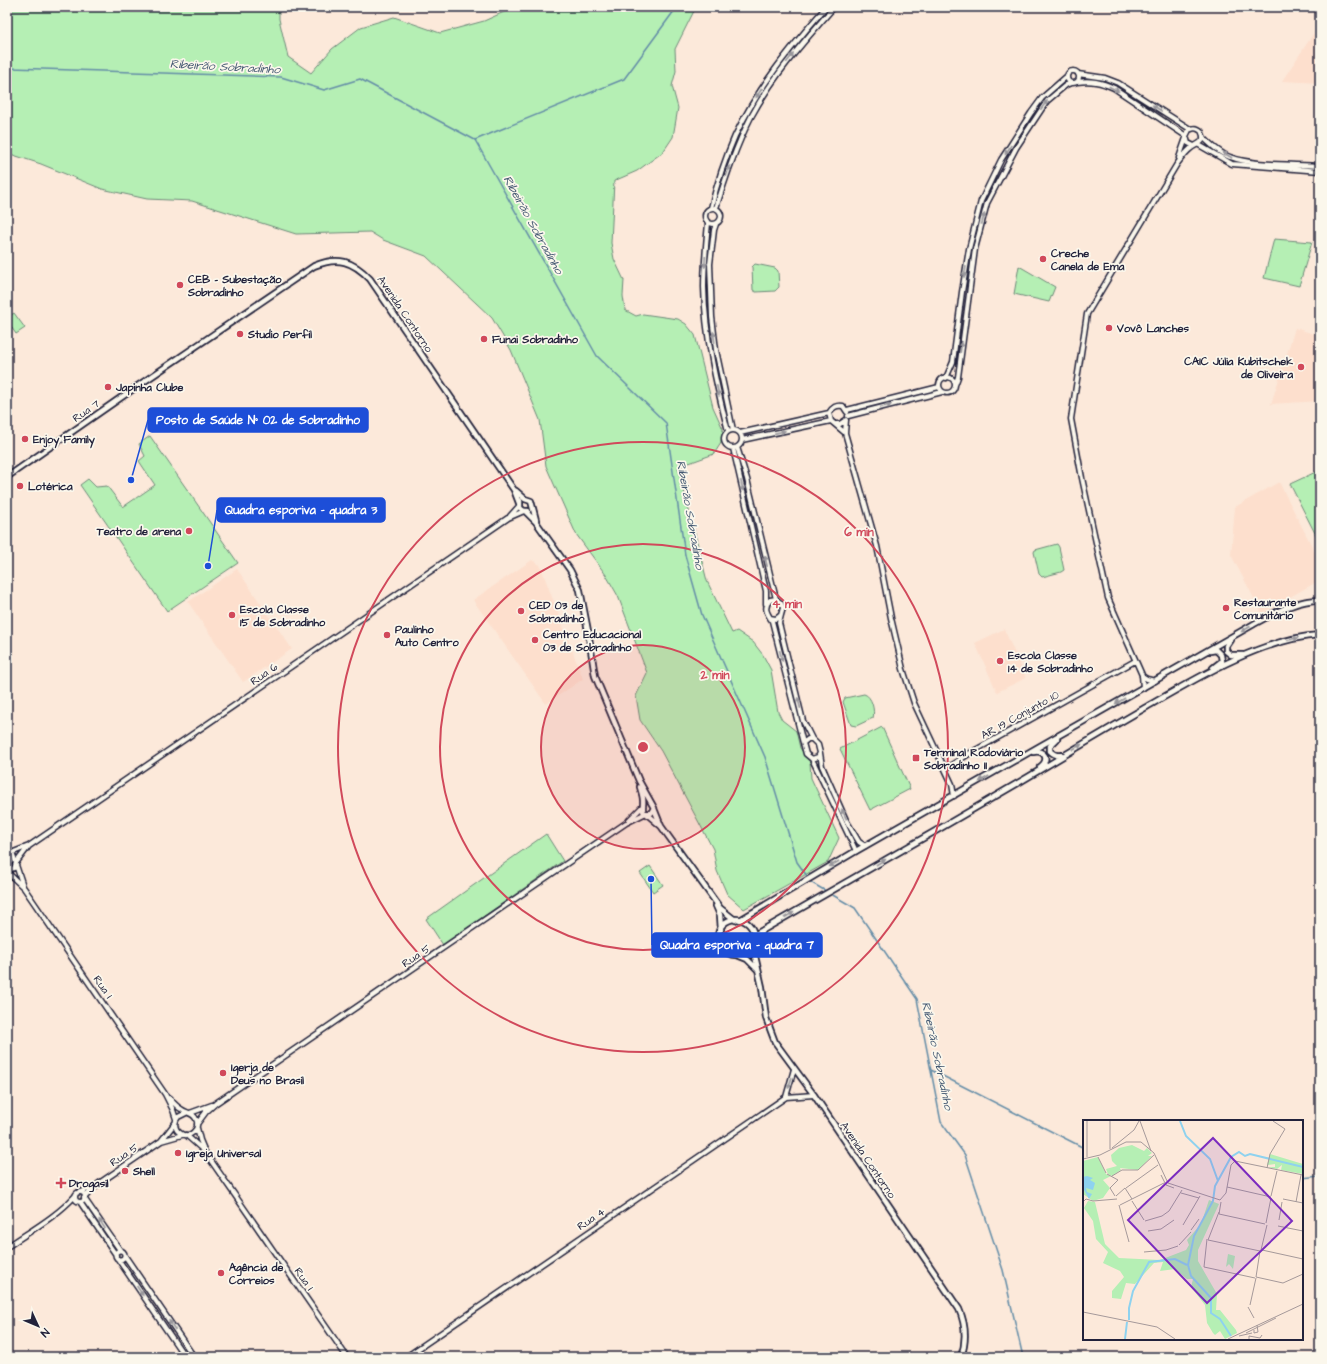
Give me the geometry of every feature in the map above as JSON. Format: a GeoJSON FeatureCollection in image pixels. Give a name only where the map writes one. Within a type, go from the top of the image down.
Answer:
{"type":"FeatureCollection","features":[{"type":"Feature","properties":{"kind":"main road","name":"Avenida Contorno"},"geometry":{"type":"LineString","coordinates":[[157,374],[314,266],[330,261],[341,261],[361,270],[370,279],[514,490]]}},
{"type":"Feature","properties":{"kind":"main road","name":"Rua 7"},"geometry":{"type":"LineString","coordinates":[[7,477],[157,374]]}},
{"type":"Feature","properties":{"kind":"main road"},"geometry":{"type":"LineString","coordinates":[[514,490],[530,501],[536,522]]}},
{"type":"Feature","properties":{"kind":"main road"},"geometry":{"type":"LineString","coordinates":[[514,490],[522,510],[536,522],[570,570],[580,590],[595,676],[639,781],[654,808],[661,826],[711,897],[725,913],[748,924],[752,928],[754,939]]}},
{"type":"Feature","properties":{"kind":"main road"},"geometry":{"type":"LineString","coordinates":[[519,504],[525,498]]}},
{"type":"Feature","properties":{"kind":"main road"},"geometry":{"type":"LineString","coordinates":[[525,511],[532,507]]}},
{"type":"Feature","properties":{"kind":"main road"},"geometry":{"type":"LineString","coordinates":[[720,930],[724,925],[737,920],[1281,610],[1298,603],[1320,600]]}},
{"type":"Feature","properties":{"kind":"main road"},"geometry":{"type":"LineString","coordinates":[[1192,680],[1270,645],[1308,636],[1320,635]]}},
{"type":"Feature","properties":{"kind":"main road"},"geometry":{"type":"LineString","coordinates":[[1233,637],[1226,646],[1226,650],[1231,655],[1246,655]]}},
{"type":"Feature","properties":{"kind":"main road"},"geometry":{"type":"LineString","coordinates":[[737,955],[748,951],[752,947],[756,934],[1018,783],[1216,666],[1222,661],[1221,655],[1216,650],[1207,652]]}},
{"type":"Feature","properties":{"kind":"main road"},"geometry":{"type":"LineString","coordinates":[[1065,755],[1053,755],[1050,752],[1050,746],[1053,742],[1080,724]]}},
{"type":"Feature","properties":{"kind":"main road"},"geometry":{"type":"LineString","coordinates":[[1018,783],[1044,764],[1046,758],[1042,752],[1037,751],[1027,754]]}},
{"type":"Feature","properties":{"kind":"main road"},"geometry":{"type":"LineString","coordinates":[[639,781],[643,801],[642,810],[661,826]]}},
{"type":"Feature","properties":{"kind":"main road"},"geometry":{"type":"LineString","coordinates":[[642,806],[645,803],[651,803]]}},
{"type":"Feature","properties":{"kind":"main road"},"geometry":{"type":"LineString","coordinates":[[646,813],[652,812],[654,808]]}},
{"type":"Feature","properties":{"kind":"main road"},"geometry":{"type":"LineString","coordinates":[[711,897],[720,915],[719,941],[721,947],[725,951],[747,959],[758,970]]}},
{"type":"Feature","properties":{"kind":"main road","name":"Avenida Contorno"},"geometry":{"type":"LineString","coordinates":[[754,939],[755,956],[762,987],[766,1018],[775,1042],[814,1095],[959,1309],[963,1320],[965,1333],[964,1348],[961,1357]]}},
{"type":"Feature","properties":{"kind":"street"},"geometry":{"type":"LineString","coordinates":[[711,208],[735,137],[754,100],[788,51],[826,7]]}},
{"type":"Feature","properties":{"kind":"street"},"geometry":{"type":"LineString","coordinates":[[716,208],[735,152],[752,116],[786,64],[834,7]]}},
{"type":"Feature","properties":{"kind":"street"},"geometry":{"type":"LineString","coordinates":[[942,392],[939,387],[940,381],[946,378],[953,362],[969,249],[981,200],[1002,160],[1031,113],[1042,98],[1071,71],[1075,71],[1078,74],[1105,78],[1118,83],[1190,129],[1198,129],[1202,132],[1203,137],[1209,143],[1229,157],[1254,162],[1320,166]]}},
{"type":"Feature","properties":{"kind":"street"},"geometry":{"type":"LineString","coordinates":[[1077,82],[1079,76],[1078,74]]}},
{"type":"Feature","properties":{"kind":"street"},"geometry":{"type":"LineString","coordinates":[[1066,77],[1071,83]]}},
{"type":"Feature","properties":{"kind":"street"},"geometry":{"type":"LineString","coordinates":[[836,424],[840,424],[847,418],[942,392],[950,393],[954,389],[958,377],[975,249],[987,203],[1016,148],[1047,101],[1066,85],[1090,80],[1103,83],[1114,88],[1186,137],[1188,143],[1196,145],[1232,164],[1320,171]]}},
{"type":"Feature","properties":{"kind":"street"},"geometry":{"type":"LineString","coordinates":[[1143,688],[1142,675],[1108,598],[1071,419],[1087,314],[1177,164],[1190,129]]}},
{"type":"Feature","properties":{"kind":"street"},"geometry":{"type":"LineString","coordinates":[[1177,164],[1188,151],[1202,141],[1203,137]]}},
{"type":"Feature","properties":{"kind":"street"},"geometry":{"type":"LineString","coordinates":[[728,432],[713,366],[704,288],[708,223],[705,215],[707,210],[711,208],[716,208],[720,212],[720,216],[714,230],[710,264],[712,317],[718,357],[733,430]]}},
{"type":"Feature","properties":{"kind":"street"},"geometry":{"type":"LineString","coordinates":[[708,223],[712,225],[716,224]]}},
{"type":"Feature","properties":{"kind":"street"},"geometry":{"type":"LineString","coordinates":[[946,378],[952,380],[955,385]]}},
{"type":"Feature","properties":{"kind":"street"},"geometry":{"type":"LineString","coordinates":[[847,410],[939,387]]}},
{"type":"Feature","properties":{"kind":"street"},"geometry":{"type":"LineString","coordinates":[[735,447],[727,446],[724,442],[724,436],[728,432],[733,430],[740,433],[829,413],[832,408],[838,405],[843,406],[847,410],[844,433]]}},
{"type":"Feature","properties":{"kind":"street"},"geometry":{"type":"LineString","coordinates":[[829,413],[831,421]]}},
{"type":"Feature","properties":{"kind":"street"},"geometry":{"type":"LineString","coordinates":[[735,447],[742,440],[831,421],[844,433],[877,546],[903,669],[914,702],[952,784],[954,797]]}},
{"type":"Feature","properties":{"kind":"street"},"geometry":{"type":"LineString","coordinates":[[740,433],[742,440]]}},
{"type":"Feature","properties":{"kind":"street"},"geometry":{"type":"LineString","coordinates":[[735,447],[747,479],[776,599],[781,603],[783,608],[779,622],[803,721],[812,739],[818,745],[822,766],[846,820],[859,842],[865,846]]}},
{"type":"Feature","properties":{"kind":"street"},"geometry":{"type":"LineString","coordinates":[[735,447],[766,591],[767,613],[770,618],[806,754],[812,759],[856,851]]}},
{"type":"Feature","properties":{"kind":"street","name":"Rua 6"},"geometry":{"type":"LineString","coordinates":[[508,518],[519,504]]}},
{"type":"Feature","properties":{"kind":"street","name":"Rua 6"},"geometry":{"type":"LineString","coordinates":[[9,853],[29,846],[508,518],[525,511]]}},
{"type":"Feature","properties":{"kind":"street"},"geometry":{"type":"LineString","coordinates":[[766,604],[770,600],[776,599]]}},
{"type":"Feature","properties":{"kind":"street"},"geometry":{"type":"LineString","coordinates":[[770,618],[776,619],[781,615]]}},
{"type":"Feature","properties":{"kind":"street","name":"AR 19 Conjunto 10"},"geometry":{"type":"LineString","coordinates":[[945,769],[972,752],[1135,661]]}},
{"type":"Feature","properties":{"kind":"street"},"geometry":{"type":"LineString","coordinates":[[1142,675],[1149,680],[1155,681]]}},
{"type":"Feature","properties":{"kind":"street"},"geometry":{"type":"LineString","coordinates":[[804,744],[808,739],[812,739]]}},
{"type":"Feature","properties":{"kind":"street"},"geometry":{"type":"LineString","coordinates":[[812,759],[818,757],[820,754]]}},
{"type":"Feature","properties":{"kind":"street"},"geometry":{"type":"LineString","coordinates":[[952,784],[959,788],[966,789]]}},
{"type":"Feature","properties":{"kind":"street","name":"Rua 5"},"geometry":{"type":"LineString","coordinates":[[626,823],[642,806]]}},
{"type":"Feature","properties":{"kind":"street","name":"Rua 5"},"geometry":{"type":"LineString","coordinates":[[216,1103],[626,823],[646,813]]}},
{"type":"Feature","properties":{"kind":"street","name":"Rua 6"},"geometry":{"type":"LineString","coordinates":[[7,872],[12,870],[29,846]]}},
{"type":"Feature","properties":{"kind":"street"},"geometry":{"type":"LineString","coordinates":[[9,853],[15,857],[24,888]]}},
{"type":"Feature","properties":{"kind":"street"},"geometry":{"type":"LineString","coordinates":[[7,872],[24,888]]}},
{"type":"Feature","properties":{"kind":"street","name":"Rua 1"},"geometry":{"type":"LineString","coordinates":[[24,888],[167,1096]]}},
{"type":"Feature","properties":{"kind":"street"},"geometry":{"type":"LineString","coordinates":[[794,1069],[786,1097],[814,1095]]}},
{"type":"Feature","properties":{"kind":"street"},"geometry":{"type":"LineString","coordinates":[[167,1096],[196,1118],[200,1140],[205,1152]]}},
{"type":"Feature","properties":{"kind":"street"},"geometry":{"type":"LineString","coordinates":[[167,1096],[175,1121],[176,1130],[205,1152]]}},
{"type":"Feature","properties":{"kind":"street","name":"Rua 4"},"geometry":{"type":"LineString","coordinates":[[406,1357],[786,1097]]}},
{"type":"Feature","properties":{"kind":"street"},"geometry":{"type":"LineString","coordinates":[[161,1141],[180,1114],[188,1113],[216,1103]]}},
{"type":"Feature","properties":{"kind":"street"},"geometry":{"type":"LineString","coordinates":[[161,1141],[192,1133],[206,1112],[216,1103]]}},
{"type":"Feature","properties":{"kind":"street","name":"Rua 5"},"geometry":{"type":"LineString","coordinates":[[98,1184],[161,1141]]}},
{"type":"Feature","properties":{"kind":"street","name":"Rua 1"},"geometry":{"type":"LineString","coordinates":[[205,1152],[347,1357]]}},
{"type":"Feature","properties":{"kind":"street"},"geometry":{"type":"LineString","coordinates":[[7,1247],[66,1206],[76,1194],[98,1184]]}},
{"type":"Feature","properties":{"kind":"street"},"geometry":{"type":"LineString","coordinates":[[66,1206],[79,1202],[98,1184]]}},
{"type":"Feature","properties":{"kind":"street"},"geometry":{"type":"LineString","coordinates":[[81,1192],[84,1194],[84,1198],[120,1250],[124,1252],[125,1256],[194,1357]]}},
{"type":"Feature","properties":{"kind":"street"},"geometry":{"type":"LineString","coordinates":[[75,1196],[99,1229],[184,1356]]}},
{"type":"Feature","properties":{"kind":"street"},"geometry":{"type":"LineString","coordinates":[[117,1257],[120,1250]]}},
{"type":"Feature","properties":{"kind":"street"},"geometry":{"type":"LineString","coordinates":[[117,1257],[122,1258],[125,1256]]}},
{"type":"Feature","properties":{"kind":"street"},"geometry":{"type":"LineString","coordinates":[[184,1356],[184,1351],[189,1350]]}},
{"type":"Feature","properties":{"kind":"shaded area"},"geometry":{"type":"Polygon","coordinates":[[[1320,24],[1320,83],[1282,81],[1320,24]]]}},
{"type":"Feature","properties":{"kind":"shaded area","name":"CAIC Júlia Kubitschek de Oliveira"},"geometry":{"type":"Polygon","coordinates":[[[1319,321],[1320,401],[1271,404],[1295,328],[1314,334],[1319,321]]]}},
{"type":"Feature","properties":{"kind":"shaded area"},"geometry":{"type":"Polygon","coordinates":[[[1279,482],[1320,562],[1320,580],[1262,613],[1231,555],[1235,507],[1279,482]]]}},
{"type":"Feature","properties":{"kind":"shaded area","name":"Centro Educacional 03 de Sobradinho"},"geometry":{"type":"Polygon","coordinates":[[[532,560],[540,565],[583,679],[546,704],[473,600],[532,560]]]}},
{"type":"Feature","properties":{"kind":"shaded area","name":"Escola Classe 15 de Sobradinho"},"geometry":{"type":"Polygon","coordinates":[[[237,569],[292,649],[243,682],[188,602],[237,569]]]}},
{"type":"Feature","properties":{"kind":"shaded area","name":"Escola Classe 14 de Sobradinho"},"geometry":{"type":"Polygon","coordinates":[[[1004,629],[1026,678],[997,692],[975,643],[1004,629]]]}},
{"type":"Feature","properties":{"kind":"green space"},"geometry":{"type":"Polygon","coordinates":[[[7,7],[279,7],[279,19],[288,57],[311,73],[332,49],[361,27],[394,17],[440,33],[484,21],[515,7],[696,7],[675,49],[676,71],[672,86],[678,108],[673,137],[663,152],[637,171],[614,181],[611,243],[614,259],[624,280],[623,296],[625,310],[636,316],[643,314],[678,319],[686,324],[695,335],[713,407],[723,429],[721,443],[714,454],[678,467],[707,581],[732,633],[737,631],[753,642],[763,655],[771,670],[778,712],[782,720],[796,731],[800,748],[810,762],[811,778],[839,838],[828,862],[744,909],[727,894],[717,871],[713,849],[661,751],[640,720],[636,696],[647,673],[618,596],[606,575],[576,534],[546,466],[540,420],[511,350],[492,318],[426,256],[383,240],[370,232],[296,234],[192,201],[147,199],[102,189],[41,164],[7,153],[7,7]]]}},
{"type":"Feature","properties":{"kind":"green space"},"geometry":{"type":"Polygon","coordinates":[[[1274,239],[1312,242],[1299,286],[1264,278],[1274,239]]]}},
{"type":"Feature","properties":{"kind":"green space"},"geometry":{"type":"Polygon","coordinates":[[[755,264],[775,268],[778,271],[779,287],[775,291],[756,292],[753,290],[752,267],[755,264]]]}},
{"type":"Feature","properties":{"kind":"green space"},"geometry":{"type":"Polygon","coordinates":[[[1019,266],[1055,287],[1049,302],[1014,294],[1019,266]]]}},
{"type":"Feature","properties":{"kind":"green space"},"geometry":{"type":"Polygon","coordinates":[[[14,313],[25,328],[16,334],[7,321],[7,318],[14,313]]]}},
{"type":"Feature","properties":{"kind":"green space"},"geometry":{"type":"Polygon","coordinates":[[[150,436],[238,563],[167,611],[80,485],[88,479],[96,487],[107,486],[123,507],[155,485],[139,461],[145,456],[139,444],[150,436]]]}},
{"type":"Feature","properties":{"kind":"green space"},"geometry":{"type":"Polygon","coordinates":[[[1320,470],[1320,539],[1318,539],[1290,484],[1320,470]]]}},
{"type":"Feature","properties":{"kind":"green space"},"geometry":{"type":"Polygon","coordinates":[[[1057,544],[1064,570],[1042,577],[1039,574],[1034,552],[1035,550],[1057,544]]]}},
{"type":"Feature","properties":{"kind":"green space"},"geometry":{"type":"Polygon","coordinates":[[[864,694],[867,695],[871,701],[874,712],[873,718],[856,726],[851,725],[843,702],[845,698],[864,694]]]}},
{"type":"Feature","properties":{"kind":"green space"},"geometry":{"type":"Polygon","coordinates":[[[882,727],[910,789],[870,810],[840,749],[882,727]]]}},
{"type":"Feature","properties":{"kind":"green space"},"geometry":{"type":"Polygon","coordinates":[[[546,834],[563,861],[443,945],[426,919],[546,834]]]}},
{"type":"Feature","properties":{"kind":"green space"},"geometry":{"type":"Polygon","coordinates":[[[650,866],[663,885],[653,892],[640,873],[650,866]]]}},
{"type":"Feature","properties":{"kind":"waterway"},"geometry":{"type":"LineString","coordinates":[[475,140],[624,79],[677,7]]}},
{"type":"Feature","properties":{"kind":"waterway","name":"Ribeirão Sobradinho"},"geometry":{"type":"LineString","coordinates":[[7,63],[12,68],[281,77],[324,90],[360,79],[475,140],[597,356],[666,423],[685,555],[702,615],[765,757],[797,862],[812,883],[855,908],[917,999],[941,1122],[965,1155],[1003,1270],[1023,1357]]}},
{"type":"Feature","properties":{"kind":"waterway"},"geometry":{"type":"LineString","coordinates":[[931,1070],[1083,1147]]}},
{"type":"Feature","properties":{"kind":"waterway"},"geometry":{"type":"LineString","coordinates":[[1303,1178],[1320,1176]]}},
{"type":"Feature","properties":{"kind":"place","name":"Creche Canela de Ema"},"geometry":{"type":"Point","coordinates":[1043,259]}},
{"type":"Feature","properties":{"kind":"place","name":"CEB - Subestação Sobradinho"},"geometry":{"type":"Point","coordinates":[180,285]}},
{"type":"Feature","properties":{"kind":"place","name":"Vovô Lanches"},"geometry":{"type":"Point","coordinates":[1109,328]}},
{"type":"Feature","properties":{"kind":"place","name":"Studio Perfil"},"geometry":{"type":"Point","coordinates":[240,334]}},
{"type":"Feature","properties":{"kind":"place","name":"Funai Sobradinho"},"geometry":{"type":"Point","coordinates":[484,339]}},
{"type":"Feature","properties":{"kind":"place","name":"CAIC Júlia Kubitschek de Oliveira"},"geometry":{"type":"Point","coordinates":[1301,367]}},
{"type":"Feature","properties":{"kind":"place","name":"Japinha Clube"},"geometry":{"type":"Point","coordinates":[108,387]}},
{"type":"Feature","properties":{"kind":"place","name":"Enjoy Family"},"geometry":{"type":"Point","coordinates":[25,439]}},
{"type":"Feature","properties":{"kind":"place","name":"Posto de Saúde N° 02 de Sobradinho"},"geometry":{"type":"Point","coordinates":[131,480]}},
{"type":"Feature","properties":{"kind":"place","name":"Lotérica"},"geometry":{"type":"Point","coordinates":[20,486]}},
{"type":"Feature","properties":{"kind":"place","name":"Teatro de arena"},"geometry":{"type":"Point","coordinates":[189,531]}},
{"type":"Feature","properties":{"kind":"place","name":"Quadra esporiva - quadra 3"},"geometry":{"type":"Point","coordinates":[208,566]}},
{"type":"Feature","properties":{"kind":"place","name":"Restaurante Comunitário"},"geometry":{"type":"Point","coordinates":[1226,608]}},
{"type":"Feature","properties":{"kind":"place","name":"CED 03 de Sobradinho"},"geometry":{"type":"Point","coordinates":[521,611]}},
{"type":"Feature","properties":{"kind":"place","name":"Escola Classe 15 de Sobradinho"},"geometry":{"type":"Point","coordinates":[232,615]}},
{"type":"Feature","properties":{"kind":"place","name":"Paulinho Auto Centro"},"geometry":{"type":"Point","coordinates":[387,635]}},
{"type":"Feature","properties":{"kind":"place","name":"Centro Educacional 03 de Sobradinho"},"geometry":{"type":"Point","coordinates":[535,640]}},
{"type":"Feature","properties":{"kind":"place","name":"Escola Classe 14 de Sobradinho"},"geometry":{"type":"Point","coordinates":[1000,661]}},
{"type":"Feature","properties":{"kind":"place","name":"Terminal Rodoviário Sobradinho II"},"geometry":{"type":"Point","coordinates":[916,758]}},
{"type":"Feature","properties":{"kind":"place","name":"Quadra esporiva - quadra 7"},"geometry":{"type":"Point","coordinates":[651,879]}},
{"type":"Feature","properties":{"kind":"place","name":"Igerja de Deus no Brasil"},"geometry":{"type":"Point","coordinates":[223,1073]}},
{"type":"Feature","properties":{"kind":"place","name":"Igreja Universal"},"geometry":{"type":"Point","coordinates":[178,1153]}},
{"type":"Feature","properties":{"kind":"place","name":"Shell"},"geometry":{"type":"Point","coordinates":[125,1171]}},
{"type":"Feature","properties":{"kind":"place","name":"Drogasil"},"geometry":{"type":"Point","coordinates":[61,1183]}},
{"type":"Feature","properties":{"kind":"place","name":"Agência de Correios"},"geometry":{"type":"Point","coordinates":[221,1273]}}]}
